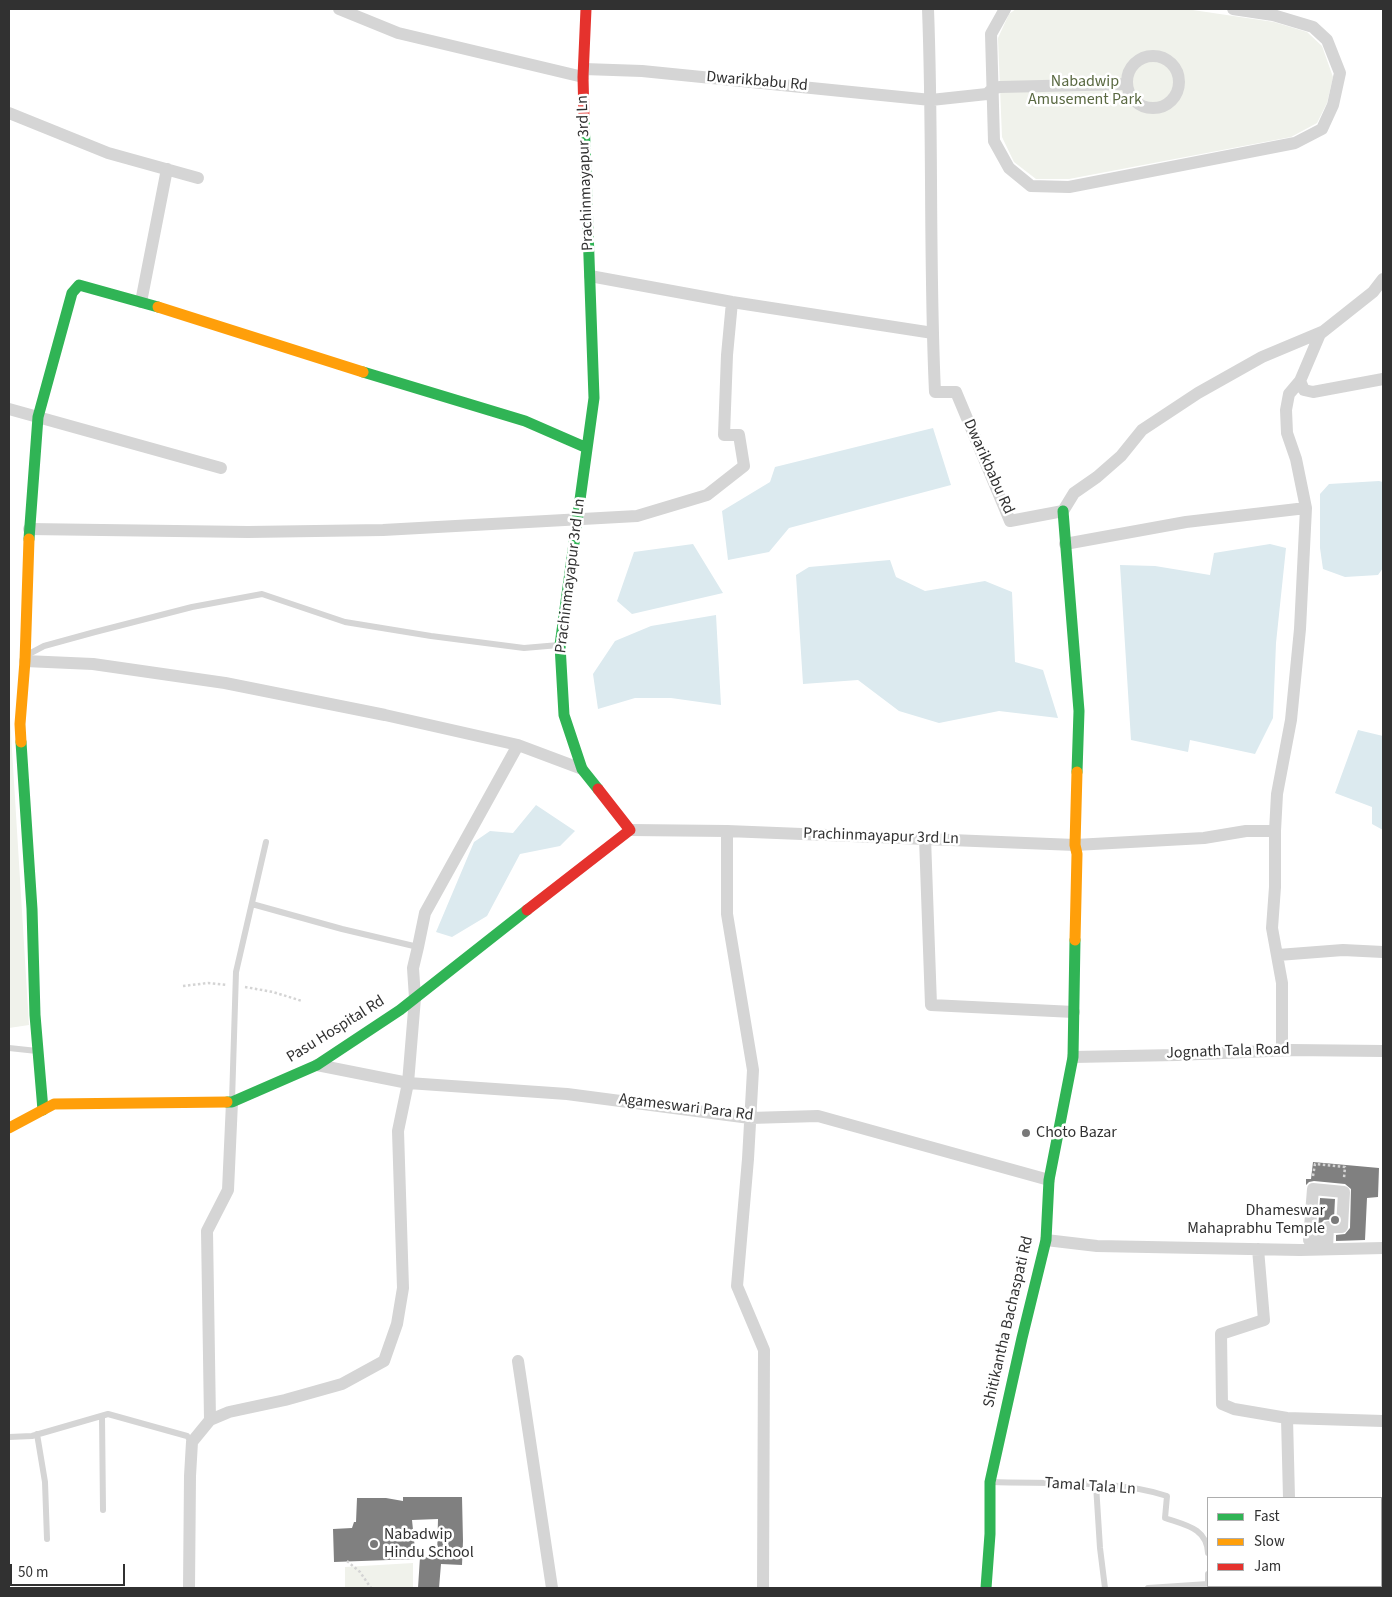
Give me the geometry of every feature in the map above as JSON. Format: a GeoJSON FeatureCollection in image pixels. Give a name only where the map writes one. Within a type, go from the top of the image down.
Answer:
{"type":"FeatureCollection","features":[{"type":"Feature","properties":{"kind":"street","name":"Dwarikbabu Rd"},"geometry":{"type":"LineString","coordinates":[[339,9],[398,33],[583,73],[642,71],[931,100]]}},
{"type":"Feature","properties":{"kind":"street","name":"Prachinmayapur 3rd Ln"},"geometry":{"type":"LineString","coordinates":[[586,9],[583,73],[594,398],[560,645],[564,715],[582,769],[630,830],[727,831],[926,838],[1076,850],[1204,838],[1246,830],[1276,830]]}},
{"type":"Feature","properties":{"kind":"street","name":"Dwarikbabu Rd"},"geometry":{"type":"LineString","coordinates":[[928,9],[931,100],[932,333],[935,392],[956,392],[1010,521],[1063,510]]}},
{"type":"Feature","properties":{"kind":"street"},"geometry":{"type":"LineString","coordinates":[[1005,9],[991,34],[994,141],[1010,168],[1031,186],[1069,187],[1295,143],[1322,129],[1334,105],[1340,73],[1327,40],[1313,27],[1273,15],[1233,9]]}},
{"type":"Feature","properties":{"kind":"street"},"geometry":{"type":"LineString","coordinates":[[1154,56],[1169,60],[1177,71],[1179,81],[1177,91],[1169,103],[1153,109],[1136,103],[1126,84],[1130,66],[1145,58],[1154,56]]}},
{"type":"Feature","properties":{"kind":"street"},"geometry":{"type":"LineString","coordinates":[[931,100],[987,94],[992,89],[1000,87],[1126,84]]}},
{"type":"Feature","properties":{"kind":"street"},"geometry":{"type":"LineString","coordinates":[[9,113],[108,153],[198,178]]}},
{"type":"Feature","properties":{"kind":"street"},"geometry":{"type":"LineString","coordinates":[[141,302],[167,169]]}},
{"type":"Feature","properties":{"kind":"street"},"geometry":{"type":"LineString","coordinates":[[590,276],[732,302],[932,333]]}},
{"type":"Feature","properties":{"kind":"street"},"geometry":{"type":"LineString","coordinates":[[1282,1050],[1282,984],[1272,928],[1277,794],[1292,711],[1300,629],[1306,508],[1296,460],[1287,433],[1286,410],[1288,394],[1300,382],[1320,334],[1373,292],[1383,279]]}},
{"type":"Feature","properties":{"kind":"street"},"geometry":{"type":"LineString","coordinates":[[44,1110],[38,1050],[32,909],[20,724],[25,658],[29,529],[38,417],[72,293],[79,285],[141,302],[384,379],[525,421],[587,448]]}},
{"type":"Feature","properties":{"kind":"street"},"geometry":{"type":"LineString","coordinates":[[29,529],[248,532],[374,530],[577,520],[636,516],[706,494],[744,466],[739,435],[724,435],[727,355],[732,302]]}},
{"type":"Feature","properties":{"kind":"street"},"geometry":{"type":"LineString","coordinates":[[1076,850],[1079,711],[1063,510],[1074,493],[1097,477],[1121,456],[1142,430],[1198,393],[1262,357],[1324,331]]}},
{"type":"Feature","properties":{"kind":"street"},"geometry":{"type":"LineString","coordinates":[[1300,382],[1304,390],[1313,392],[1383,379]]}},
{"type":"Feature","properties":{"kind":"street"},"geometry":{"type":"LineString","coordinates":[[9,409],[221,468]]}},
{"type":"Feature","properties":{"kind":"street"},"geometry":{"type":"LineString","coordinates":[[1065,544],[1186,522],[1306,508]]}},
{"type":"Feature","properties":{"kind":"street"},"geometry":{"type":"LineString","coordinates":[[25,658],[93,664],[226,683],[385,715],[518,745],[582,769]]}},
{"type":"Feature","properties":{"kind":"street"},"geometry":{"type":"LineString","coordinates":[[189,1588],[192,1442],[210,1420],[229,1412],[285,1400],[342,1384],[384,1361],[398,1324],[403,1288],[398,1131],[408,1083],[415,998],[413,968],[425,913],[518,745]]}},
{"type":"Feature","properties":{"kind":"street","name":"Pasu Hospital Rd"},"geometry":{"type":"LineString","coordinates":[[9,1128],[54,1104],[232,1102],[317,1065],[400,1010],[630,830]]}},
{"type":"Feature","properties":{"kind":"street"},"geometry":{"type":"LineString","coordinates":[[727,831],[727,914],[753,1070],[737,1286],[764,1350],[763,1588]]}},
{"type":"Feature","properties":{"kind":"street"},"geometry":{"type":"LineString","coordinates":[[926,838],[931,1005],[1074,1012]]}},
{"type":"Feature","properties":{"kind":"street","name":"Shitikantha Bachaspati Rd"},"geometry":{"type":"LineString","coordinates":[[986,1588],[990,1534],[990,1482],[1046,1240],[1049,1180],[1073,1057],[1076,850]]}},
{"type":"Feature","properties":{"kind":"street"},"geometry":{"type":"LineString","coordinates":[[1278,955],[1343,950],[1383,952]]}},
{"type":"Feature","properties":{"kind":"street","name":"Jognath Tala Road"},"geometry":{"type":"LineString","coordinates":[[1073,1057],[1178,1055],[1282,1050],[1383,1050]]}},
{"type":"Feature","properties":{"kind":"street","name":"Agameswari Para Rd"},"geometry":{"type":"LineString","coordinates":[[317,1065],[408,1083],[567,1094],[750,1118],[818,1116],[1049,1180]]}},
{"type":"Feature","properties":{"kind":"street"},"geometry":{"type":"LineString","coordinates":[[210,1420],[207,1231],[228,1190],[232,1102]]}},
{"type":"Feature","properties":{"kind":"street"},"geometry":{"type":"LineString","coordinates":[[1313,1189],[1343,1192],[1342,1228],[1328,1228],[1327,1245],[1309,1240],[1313,1189]]}},
{"type":"Feature","properties":{"kind":"street"},"geometry":{"type":"LineString","coordinates":[[1046,1240],[1097,1246],[1258,1250],[1327,1245],[1383,1248]]}},
{"type":"Feature","properties":{"kind":"street"},"geometry":{"type":"LineString","coordinates":[[1258,1250],[1264,1320],[1221,1334],[1222,1404],[1234,1409],[1287,1418],[1383,1421]]}},
{"type":"Feature","properties":{"kind":"street"},"geometry":{"type":"LineString","coordinates":[[518,1361],[552,1588]]}},
{"type":"Feature","properties":{"kind":"street"},"geometry":{"type":"LineString","coordinates":[[1287,1418],[1289,1497]]}},
{"type":"Feature","properties":{"kind":"lane"},"geometry":{"type":"LineString","coordinates":[[25,658],[44,646],[192,607],[262,594],[345,622],[524,648],[560,645]]}},
{"type":"Feature","properties":{"kind":"lane"},"geometry":{"type":"LineString","coordinates":[[232,1102],[236,972],[266,842]]}},
{"type":"Feature","properties":{"kind":"lane"},"geometry":{"type":"LineString","coordinates":[[252,904],[342,929],[418,947]]}},
{"type":"Feature","properties":{"kind":"lane"},"geometry":{"type":"LineString","coordinates":[[9,1048],[38,1050]]}},
{"type":"Feature","properties":{"kind":"lane"},"geometry":{"type":"LineString","coordinates":[[9,1436],[32,1436],[108,1414],[187,1436],[192,1442]]}},
{"type":"Feature","properties":{"kind":"lane"},"geometry":{"type":"LineString","coordinates":[[102,1416],[103,1510]]}},
{"type":"Feature","properties":{"kind":"lane"},"geometry":{"type":"LineString","coordinates":[[37,1434],[45,1482],[47,1539]]}},
{"type":"Feature","properties":{"kind":"lane","name":"Tamal Tala Ln"},"geometry":{"type":"LineString","coordinates":[[990,1482],[1118,1486],[1168,1496],[1166,1518],[1198,1530],[1207,1542]]}},
{"type":"Feature","properties":{"kind":"lane"},"geometry":{"type":"LineString","coordinates":[[1096,1485],[1105,1588]]}},
{"type":"Feature","properties":{"kind":"lane"},"geometry":{"type":"LineString","coordinates":[[1148,1588],[1207,1584]]}},
{"type":"Feature","properties":{"kind":"path"},"geometry":{"type":"LineString","coordinates":[[184,986],[208,983],[236,986],[273,992],[302,1001]]}},
{"type":"Feature","properties":{"kind":"path"},"geometry":{"type":"LineString","coordinates":[[1313,1189],[1314,1164],[1346,1167],[1343,1192]]}},
{"type":"Feature","properties":{"kind":"path"},"geometry":{"type":"LineString","coordinates":[[347,1561],[360,1572],[371,1588]]}},
{"type":"Feature","properties":{"kind":"green space","name":"Nabadwip Amusement Park"},"geometry":{"type":"Polygon","coordinates":[[[1016,9],[1186,9],[1274,22],[1307,32],[1322,46],[1333,77],[1327,103],[1317,123],[1291,137],[1069,179],[1036,179],[1014,162],[1002,137],[998,38],[1009,14],[1016,9]]]}},
{"type":"Feature","properties":{"kind":"green space"},"geometry":{"type":"Polygon","coordinates":[[[9,701],[29,1025],[9,1028],[9,701]]]}},
{"type":"Feature","properties":{"kind":"green space"},"geometry":{"type":"Polygon","coordinates":[[[413,1563],[413,1588],[345,1588],[345,1567],[413,1563]]]}},
{"type":"Feature","properties":{"kind":"shaded area"},"geometry":{"type":"Polygon","coordinates":[[[933,428],[951,485],[789,528],[769,552],[728,560],[722,511],[770,482],[775,467],[933,428]]]}},
{"type":"Feature","properties":{"kind":"shaded area"},"geometry":{"type":"Polygon","coordinates":[[[1383,482],[1383,568],[1378,575],[1345,577],[1323,569],[1320,548],[1320,494],[1329,484],[1383,482]]]}},
{"type":"Feature","properties":{"kind":"shaded area"},"geometry":{"type":"Polygon","coordinates":[[[693,544],[723,593],[632,614],[617,601],[634,552],[693,544]]]}},
{"type":"Feature","properties":{"kind":"shaded area"},"geometry":{"type":"Polygon","coordinates":[[[1270,544],[1286,548],[1276,643],[1273,718],[1255,754],[1190,740],[1188,752],[1131,740],[1120,565],[1155,566],[1210,575],[1214,553],[1270,544]]]}},
{"type":"Feature","properties":{"kind":"shaded area"},"geometry":{"type":"Polygon","coordinates":[[[890,560],[896,577],[925,591],[985,581],[1012,592],[1015,662],[1043,670],[1058,718],[999,711],[939,723],[899,711],[858,680],[803,684],[796,575],[809,567],[890,560]]]}},
{"type":"Feature","properties":{"kind":"shaded area"},"geometry":{"type":"Polygon","coordinates":[[[716,615],[721,705],[671,698],[635,698],[598,709],[593,674],[615,641],[651,626],[716,615]]]}},
{"type":"Feature","properties":{"kind":"shaded area"},"geometry":{"type":"Polygon","coordinates":[[[1358,730],[1383,736],[1383,830],[1372,824],[1372,807],[1335,793],[1358,730]]]}},
{"type":"Feature","properties":{"kind":"shaded area"},"geometry":{"type":"Polygon","coordinates":[[[536,805],[575,831],[560,846],[520,854],[487,916],[452,937],[436,932],[474,842],[490,831],[513,833],[536,805]]]}},
{"type":"Feature","properties":{"kind":"building"},"geometry":{"type":"Polygon","coordinates":[[[1313,1162],[1379,1168],[1378,1197],[1367,1198],[1365,1240],[1336,1241],[1336,1235],[1345,1234],[1350,1228],[1351,1189],[1345,1184],[1314,1181],[1306,1185],[1306,1179],[1311,1179],[1313,1162]]]}},
{"type":"Feature","properties":{"kind":"building"},"geometry":{"type":"Polygon","coordinates":[[[1320,1198],[1335,1199],[1334,1219],[1324,1220],[1321,1223],[1320,1232],[1318,1232],[1320,1198]]]}},
{"type":"Feature","properties":{"kind":"building"},"geometry":{"type":"Polygon","coordinates":[[[403,1497],[462,1497],[462,1565],[441,1564],[439,1588],[418,1588],[420,1557],[437,1558],[438,1519],[412,1520],[416,1559],[334,1562],[333,1529],[352,1528],[354,1522],[356,1522],[357,1498],[386,1498],[403,1501],[403,1497]]]}},
{"type":"Feature","properties":{"kind":"traffic: fast"},"geometry":{"type":"LineString","coordinates":[[584,117],[594,398],[560,645],[564,715],[582,769],[598,789]]}},
{"type":"Feature","properties":{"kind":"traffic: fast"},"geometry":{"type":"LineString","coordinates":[[29,539],[38,417],[72,293],[79,285],[158,307]]}},
{"type":"Feature","properties":{"kind":"traffic: fast"},"geometry":{"type":"LineString","coordinates":[[363,372],[525,421],[587,448]]}},
{"type":"Feature","properties":{"kind":"traffic: fast"},"geometry":{"type":"LineString","coordinates":[[1063,511],[1079,711],[1077,772]]}},
{"type":"Feature","properties":{"kind":"traffic: fast"},"geometry":{"type":"LineString","coordinates":[[21,742],[32,909],[35,1015],[43,1110]]}},
{"type":"Feature","properties":{"kind":"traffic: fast"},"geometry":{"type":"LineString","coordinates":[[227,1102],[232,1102],[317,1065],[400,1010],[527,910]]}},
{"type":"Feature","properties":{"kind":"traffic: fast"},"geometry":{"type":"LineString","coordinates":[[986,1588],[990,1534],[990,1482],[1046,1240],[1049,1180],[1073,1057],[1075,940]]}},
{"type":"Feature","properties":{"kind":"traffic: slow"},"geometry":{"type":"LineString","coordinates":[[158,307],[363,372]]}},
{"type":"Feature","properties":{"kind":"traffic: slow"},"geometry":{"type":"LineString","coordinates":[[21,742],[20,724],[25,661],[29,539]]}},
{"type":"Feature","properties":{"kind":"traffic: slow"},"geometry":{"type":"LineString","coordinates":[[1075,940],[1077,772]]}},
{"type":"Feature","properties":{"kind":"traffic: slow"},"geometry":{"type":"LineString","coordinates":[[9,1128],[54,1104],[227,1102]]}},
{"type":"Feature","properties":{"kind":"traffic: jam"},"geometry":{"type":"LineString","coordinates":[[584,117],[583,77],[586,9]]}},
{"type":"Feature","properties":{"kind":"traffic: jam"},"geometry":{"type":"LineString","coordinates":[[527,910],[630,830],[598,789]]}},
{"type":"Feature","properties":{"kind":"place","name":"Choto Bazar"},"geometry":{"type":"Point","coordinates":[1026,1133]}},
{"type":"Feature","properties":{"kind":"place","name":"Dhameswar Mahaprabhu Temple"},"geometry":{"type":"Point","coordinates":[1335,1220]}},
{"type":"Feature","properties":{"kind":"place","name":"Nabadwip Hindu School"},"geometry":{"type":"Point","coordinates":[374,1544]}}]}
